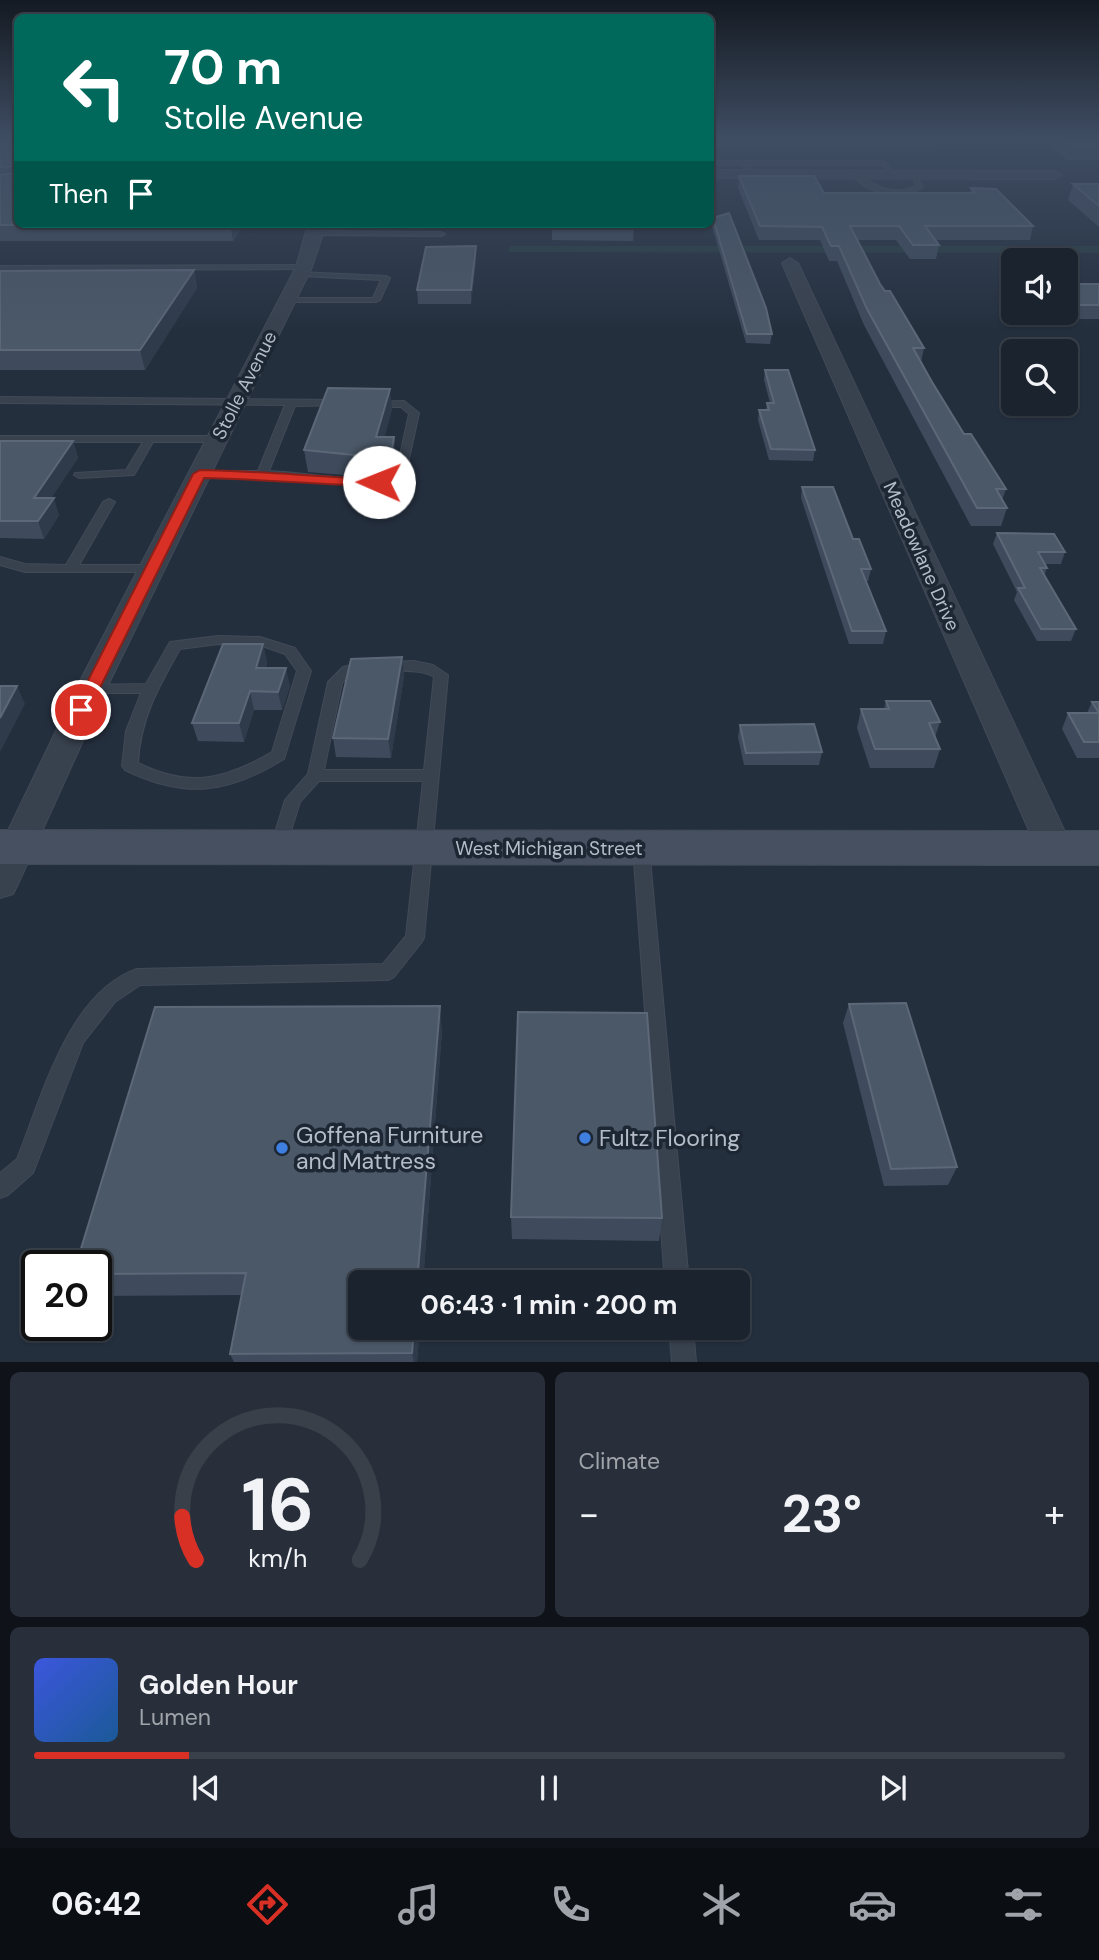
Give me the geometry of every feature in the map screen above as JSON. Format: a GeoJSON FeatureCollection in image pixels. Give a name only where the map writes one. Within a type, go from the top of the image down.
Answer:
{"type":"FeatureCollection","features":[{"type":"Feature","properties":{"kind":"main road","name":"West Michigan Street"},"geometry":{"type":"LineString","coordinates":[[6,859],[278,847],[1099,848]]}},
{"type":"Feature","properties":{"kind":"street","name":"Stolle Avenue"},"geometry":{"type":"LineString","coordinates":[[6,859],[302,270],[316,229]]}},
{"type":"Feature","properties":{"kind":"street","name":"Meadowlane Drive"},"geometry":{"type":"LineString","coordinates":[[790,262],[1055,849]]}},
{"type":"Feature","properties":{"kind":"lane"},"geometry":{"type":"LineString","coordinates":[[316,229],[441,234]]}},
{"type":"Feature","properties":{"kind":"lane"},"geometry":{"type":"LineString","coordinates":[[0,268],[302,270],[386,278],[376,300],[287,300]]}},
{"type":"Feature","properties":{"kind":"lane"},"geometry":{"type":"LineString","coordinates":[[0,400],[237,400],[404,404],[414,413],[401,475],[379,482],[200,474]]}},
{"type":"Feature","properties":{"kind":"lane"},"geometry":{"type":"LineString","coordinates":[[262,475],[292,401]]}},
{"type":"Feature","properties":{"kind":"lane"},"geometry":{"type":"LineString","coordinates":[[0,439],[217,439]]}},
{"type":"Feature","properties":{"kind":"lane"},"geometry":{"type":"LineString","coordinates":[[79,474],[130,473],[150,439]]}},
{"type":"Feature","properties":{"kind":"lane"},"geometry":{"type":"LineString","coordinates":[[70,569],[109,502]]}},
{"type":"Feature","properties":{"kind":"lane"},"geometry":{"type":"LineString","coordinates":[[0,561],[25,568],[151,569]]}},
{"type":"Feature","properties":{"kind":"lane"},"geometry":{"type":"LineString","coordinates":[[207,641],[260,641],[270,644],[290,651],[304,671],[279,755],[249,774],[218,782],[166,781],[130,766],[130,736],[151,689],[175,645],[207,641]]}},
{"type":"Feature","properties":{"kind":"lane"},"geometry":{"type":"LineString","coordinates":[[0,1187],[25,1166],[75,1038],[108,996],[137,977],[388,972],[415,938],[441,674],[432,669],[400,665],[364,666],[340,674],[330,693],[315,776],[293,800],[278,847]]}},
{"type":"Feature","properties":{"kind":"lane"},"geometry":{"type":"LineString","coordinates":[[92,688],[151,689]]}},
{"type":"Feature","properties":{"kind":"lane"},"geometry":{"type":"LineString","coordinates":[[315,776],[431,775]]}},
{"type":"Feature","properties":{"kind":"lane"},"geometry":{"type":"LineString","coordinates":[[641,848],[676,1270]]}},
{"type":"Feature","properties":{"kind":"lane"},"geometry":{"type":"LineString","coordinates":[[682,1340],[684,1362]]}},
{"type":"Feature","properties":{"kind":"green space"},"geometry":{"type":"Polygon","coordinates":[[[510,246],[1099,246],[1099,253],[1078,253],[1078,248],[1001,248],[1001,253],[508,252],[510,246]]]}},
{"type":"Feature","properties":{"kind":"building"},"geometry":{"type":"Polygon","coordinates":[[[0,204],[14,204],[14,225],[0,225],[0,204]]]}},
{"type":"Feature","properties":{"kind":"building"},"geometry":{"type":"Polygon","coordinates":[[[751,204],[1011,204],[1033,226],[925,226],[939,245],[913,245],[899,226],[850,226],[880,284],[885,291],[890,291],[924,348],[913,348],[932,382],[964,434],[971,434],[1006,489],[996,489],[1007,508],[977,508],[867,309],[839,246],[831,246],[822,227],[760,226],[751,204]]]}},
{"type":"Feature","properties":{"kind":"building"},"geometry":{"type":"Polygon","coordinates":[[[729,213],[766,308],[772,334],[747,334],[714,218],[729,213]]]}},
{"type":"Feature","properties":{"kind":"building"},"geometry":{"type":"Polygon","coordinates":[[[476,246],[471,290],[417,290],[426,247],[476,246]]]}},
{"type":"Feature","properties":{"kind":"building"},"geometry":{"type":"Polygon","coordinates":[[[194,270],[140,350],[0,350],[0,271],[194,270]]]}},
{"type":"Feature","properties":{"kind":"building"},"geometry":{"type":"Polygon","coordinates":[[[1078,284],[1099,284],[1099,305],[1078,305],[1078,284]]]}},
{"type":"Feature","properties":{"kind":"building"},"geometry":{"type":"Polygon","coordinates":[[[765,370],[788,370],[815,450],[771,449],[759,410],[769,410],[767,403],[774,403],[765,370]]]}},
{"type":"Feature","properties":{"kind":"building"},"geometry":{"type":"Polygon","coordinates":[[[328,388],[390,389],[376,437],[394,437],[392,449],[354,455],[304,450],[328,388]]]}},
{"type":"Feature","properties":{"kind":"building"},"geometry":{"type":"Polygon","coordinates":[[[0,441],[73,441],[34,498],[54,498],[38,521],[0,521],[0,441]]]}},
{"type":"Feature","properties":{"kind":"building"},"geometry":{"type":"Polygon","coordinates":[[[802,487],[833,487],[853,539],[859,539],[871,569],[861,569],[886,631],[852,631],[802,487]]]}},
{"type":"Feature","properties":{"kind":"building"},"geometry":{"type":"Polygon","coordinates":[[[997,533],[1054,534],[1065,552],[1038,552],[1047,568],[1040,568],[1076,629],[1041,629],[1018,588],[1025,588],[997,533]]]}},
{"type":"Feature","properties":{"kind":"building"},"geometry":{"type":"Polygon","coordinates":[[[223,644],[263,644],[256,668],[286,668],[278,692],[250,691],[239,723],[192,723],[223,644]]]}},
{"type":"Feature","properties":{"kind":"building"},"geometry":{"type":"Polygon","coordinates":[[[402,657],[388,739],[333,738],[351,659],[402,657]]]}},
{"type":"Feature","properties":{"kind":"building"},"geometry":{"type":"Polygon","coordinates":[[[0,686],[17,686],[0,718],[0,686]]]}},
{"type":"Feature","properties":{"kind":"building"},"geometry":{"type":"Polygon","coordinates":[[[886,701],[930,701],[940,722],[929,723],[940,749],[875,749],[861,709],[889,709],[886,701]]]}},
{"type":"Feature","properties":{"kind":"building"},"geometry":{"type":"Polygon","coordinates":[[[1092,702],[1099,702],[1099,713],[1092,702]]]}},
{"type":"Feature","properties":{"kind":"building"},"geometry":{"type":"Polygon","coordinates":[[[1068,713],[1099,713],[1099,742],[1084,742],[1068,713]]]}},
{"type":"Feature","properties":{"kind":"building"},"geometry":{"type":"Polygon","coordinates":[[[814,724],[822,752],[746,753],[740,725],[814,724]]]}},
{"type":"Feature","properties":{"kind":"building"},"geometry":{"type":"Polygon","coordinates":[[[906,1003],[957,1167],[891,1169],[849,1004],[906,1003]]]}},
{"type":"Feature","properties":{"kind":"building","name":"Goffena Furniture and Mattress"},"geometry":{"type":"Polygon","coordinates":[[[440,1006],[418,1270],[348,1270],[348,1340],[413,1340],[412,1353],[230,1354],[246,1273],[112,1274],[112,1250],[81,1250],[155,1007],[440,1006]]]}},
{"type":"Feature","properties":{"kind":"building","name":"Fultz Flooring"},"geometry":{"type":"Polygon","coordinates":[[[518,1012],[647,1013],[662,1218],[511,1217],[518,1012]]]}},
{"type":"Feature","properties":{"kind":"place","name":"Fultz Flooring"},"geometry":{"type":"Point","coordinates":[585,1138]}},
{"type":"Feature","properties":{"kind":"place","name":"Goffena Furniture and Mattress"},"geometry":{"type":"Point","coordinates":[282,1148]}},
{"type":"Feature","properties":{"kind":"route"},"geometry":{"type":"LineString","coordinates":[[81,710],[200,474],[281,475],[315,481],[379,482]]}}]}
